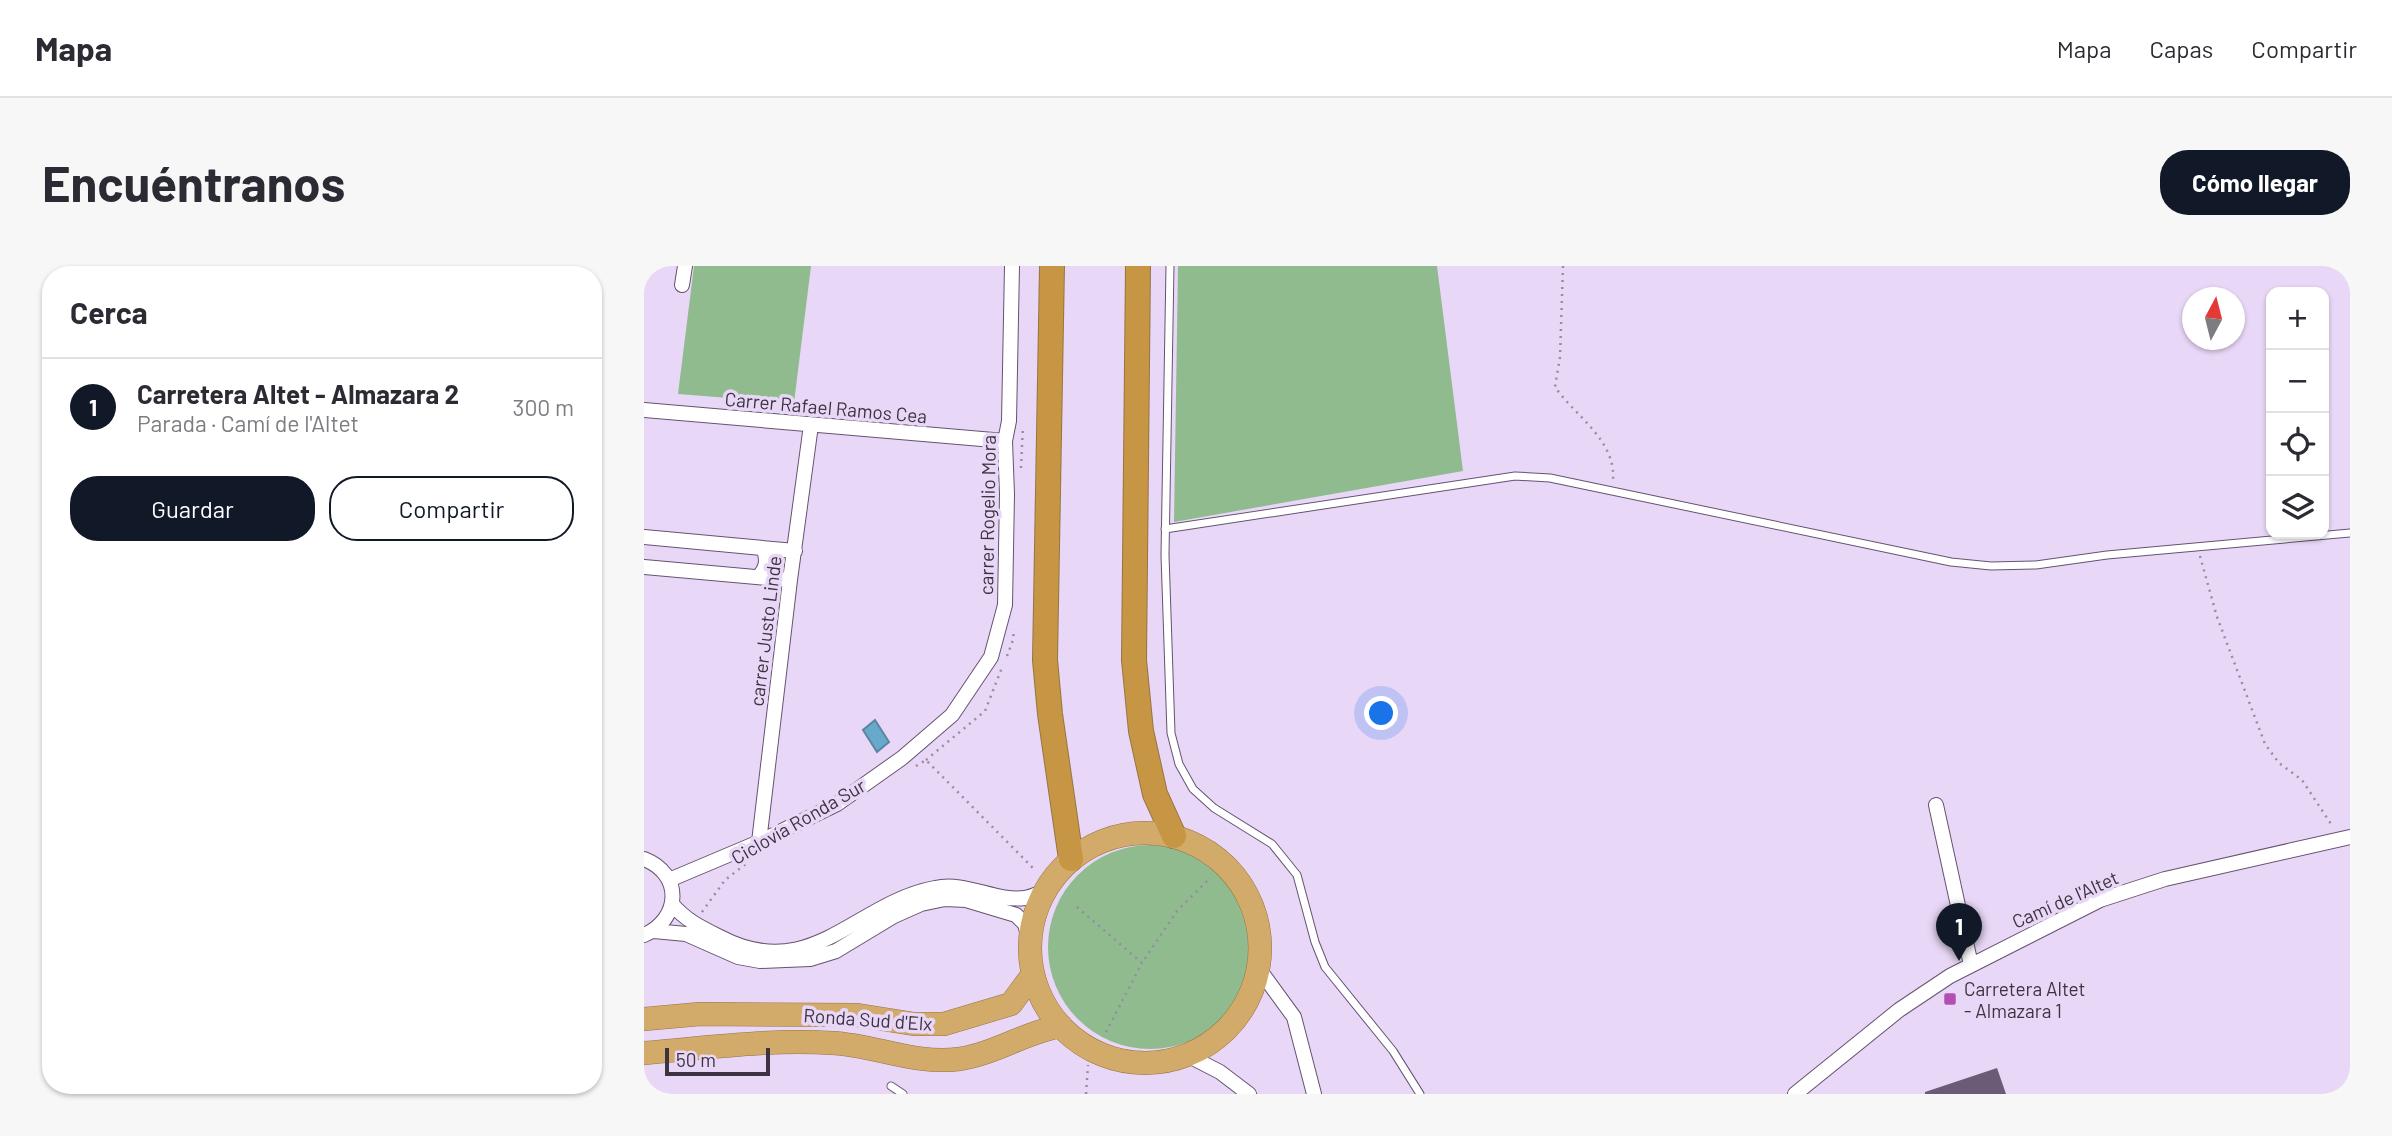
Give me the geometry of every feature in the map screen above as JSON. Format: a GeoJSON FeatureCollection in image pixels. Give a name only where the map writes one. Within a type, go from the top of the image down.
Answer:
{"type":"FeatureCollection","features":[{"type":"Feature","properties":{"kind":"highway"},"geometry":{"type":"LineString","coordinates":[[1052,266],[1045,660],[1071,859]]}},
{"type":"Feature","properties":{"kind":"highway"},"geometry":{"type":"LineString","coordinates":[[1138,266],[1134,660],[1141,731],[1152,782],[1174,835]]}},
{"type":"Feature","properties":{"kind":"highway"},"geometry":{"type":"LineString","coordinates":[[1138,832],[1174,835],[1214,854],[1243,886],[1259,926],[1259,969],[1246,1006],[1221,1035],[1187,1055],[1154,1063],[1119,1060],[1088,1047],[1061,1026],[1043,1002],[1033,974],[1030,944],[1048,884],[1071,859],[1102,840],[1138,832]]}},
{"type":"Feature","properties":{"kind":"highway","name":"Ronda Sud d'Elx"},"geometry":{"type":"LineString","coordinates":[[644,1019],[701,1014],[857,1015],[914,1024],[944,1024],[1011,1004],[1033,974]]}},
{"type":"Feature","properties":{"kind":"highway","name":"Ronda Sud d'Elx"},"geometry":{"type":"LineString","coordinates":[[644,1053],[756,1044],[831,1043],[871,1047],[911,1059],[959,1059],[1038,1030],[1061,1026]]}},
{"type":"Feature","properties":{"kind":"street"},"geometry":{"type":"LineString","coordinates":[[682,285],[685,266]]}},
{"type":"Feature","properties":{"kind":"street","name":"carrer Rogelio Mora"},"geometry":{"type":"LineString","coordinates":[[669,880],[760,842],[837,804],[902,758],[952,715],[991,657],[1005,605],[1005,441],[1009,421],[1012,266]]}},
{"type":"Feature","properties":{"kind":"street","name":"Carrer Rafael Ramos Cea"},"geometry":{"type":"LineString","coordinates":[[644,410],[1005,441]]}},
{"type":"Feature","properties":{"kind":"street","name":"carrer Justo Linde"},"geometry":{"type":"LineString","coordinates":[[760,842],[811,425]]}},
{"type":"Feature","properties":{"kind":"street"},"geometry":{"type":"LineString","coordinates":[[644,537],[795,551]]}},
{"type":"Feature","properties":{"kind":"street"},"geometry":{"type":"LineString","coordinates":[[758,577],[763,572],[766,561],[763,548]]}},
{"type":"Feature","properties":{"kind":"street"},"geometry":{"type":"LineString","coordinates":[[644,567],[790,580]]}},
{"type":"Feature","properties":{"kind":"street"},"geometry":{"type":"LineString","coordinates":[[1936,805],[1971,965]]}},
{"type":"Feature","properties":{"kind":"street","name":"Camí de l'Altet"},"geometry":{"type":"LineString","coordinates":[[1795,1094],[1899,1010],[1950,976],[2100,900],[2165,879],[2346,838]]}},
{"type":"Feature","properties":{"kind":"street"},"geometry":{"type":"LineString","coordinates":[[644,859],[660,867],[672,890],[672,904],[667,918],[649,933]]}},
{"type":"Feature","properties":{"kind":"street"},"geometry":{"type":"LineString","coordinates":[[672,904],[692,923],[747,949],[771,952],[818,944],[907,895],[924,890],[960,887],[1025,898],[1046,891]]}},
{"type":"Feature","properties":{"kind":"street"},"geometry":{"type":"LineString","coordinates":[[649,933],[686,934],[738,957],[760,961],[810,959],[836,951],[894,916],[921,904],[945,899],[966,900],[1016,915],[1024,924],[1030,944]]}},
{"type":"Feature","properties":{"kind":"street"},"geometry":{"type":"LineString","coordinates":[[1259,969],[1294,1017],[1314,1094]]}},
{"type":"Feature","properties":{"kind":"street"},"geometry":{"type":"LineString","coordinates":[[1187,1055],[1220,1072],[1250,1094]]}},
{"type":"Feature","properties":{"kind":"lane"},"geometry":{"type":"LineString","coordinates":[[1170,266],[1165,529],[1171,733],[1179,764],[1193,789],[1214,808],[1272,844],[1297,875],[1315,942],[1325,967],[1393,1051],[1420,1094]]}},
{"type":"Feature","properties":{"kind":"lane"},"geometry":{"type":"LineString","coordinates":[[1165,529],[1515,476],[1550,478],[1964,563],[1991,566],[2036,565],[2107,555],[2350,533]]}},
{"type":"Feature","properties":{"kind":"lane"},"geometry":{"type":"LineString","coordinates":[[891,1086],[903,1094]]}},
{"type":"Feature","properties":{"kind":"path"},"geometry":{"type":"LineString","coordinates":[[1563,266],[1560,357],[1555,387],[1599,436],[1610,455],[1614,469],[1612,491]]}},
{"type":"Feature","properties":{"kind":"path"},"geometry":{"type":"LineString","coordinates":[[2197,547],[2217,617],[2265,744],[2279,763],[2302,780],[2346,838]]}},
{"type":"Feature","properties":{"kind":"path"},"geometry":{"type":"LineString","coordinates":[[911,768],[926,760],[1033,868]]}},
{"type":"Feature","properties":{"kind":"path","name":"Ciclovía Ronda Sur"},"geometry":{"type":"LineString","coordinates":[[692,923],[725,880],[754,858]]}},
{"type":"Feature","properties":{"kind":"path"},"geometry":{"type":"LineString","coordinates":[[1107,1032],[1142,963],[1177,911],[1210,878]]}},
{"type":"Feature","properties":{"kind":"path"},"geometry":{"type":"LineString","coordinates":[[1077,907],[1142,963]]}},
{"type":"Feature","properties":{"kind":"path"},"geometry":{"type":"LineString","coordinates":[[1086,1094],[1088,1065]]}},
{"type":"Feature","properties":{"kind":"green space"},"geometry":{"type":"Polygon","coordinates":[[[694,266],[811,266],[794,403],[678,394],[694,266]]]}},
{"type":"Feature","properties":{"kind":"green space"},"geometry":{"type":"Polygon","coordinates":[[[1178,266],[1437,266],[1463,471],[1174,522],[1178,266]]]}},
{"type":"Feature","properties":{"kind":"green space"},"geometry":{"type":"Polygon","coordinates":[[[1150,845],[1189,853],[1207,862],[1222,875],[1235,890],[1244,908],[1252,947],[1244,986],[1235,1004],[1222,1019],[1207,1032],[1189,1041],[1150,1049],[1111,1041],[1093,1032],[1078,1019],[1065,1004],[1056,986],[1048,947],[1056,908],[1065,890],[1078,875],[1093,862],[1111,853],[1150,845]]]}},
{"type":"Feature","properties":{"kind":"water"},"geometry":{"type":"Polygon","coordinates":[[[875,720],[889,742],[877,752],[863,730],[875,720]]]}},
{"type":"Feature","properties":{"kind":"building"},"geometry":{"type":"Polygon","coordinates":[[[1997,1068],[2006,1094],[1925,1094],[1925,1092],[1997,1068]]]}},
{"type":"Feature","properties":{"kind":"place","name":"Carretera Altet - Almazara 2"},"geometry":{"type":"Point","coordinates":[1959,961]}},
{"type":"Feature","properties":{"kind":"place","name":"Carretera Altet - Almazara 1"},"geometry":{"type":"Point","coordinates":[1950,999]}}]}
